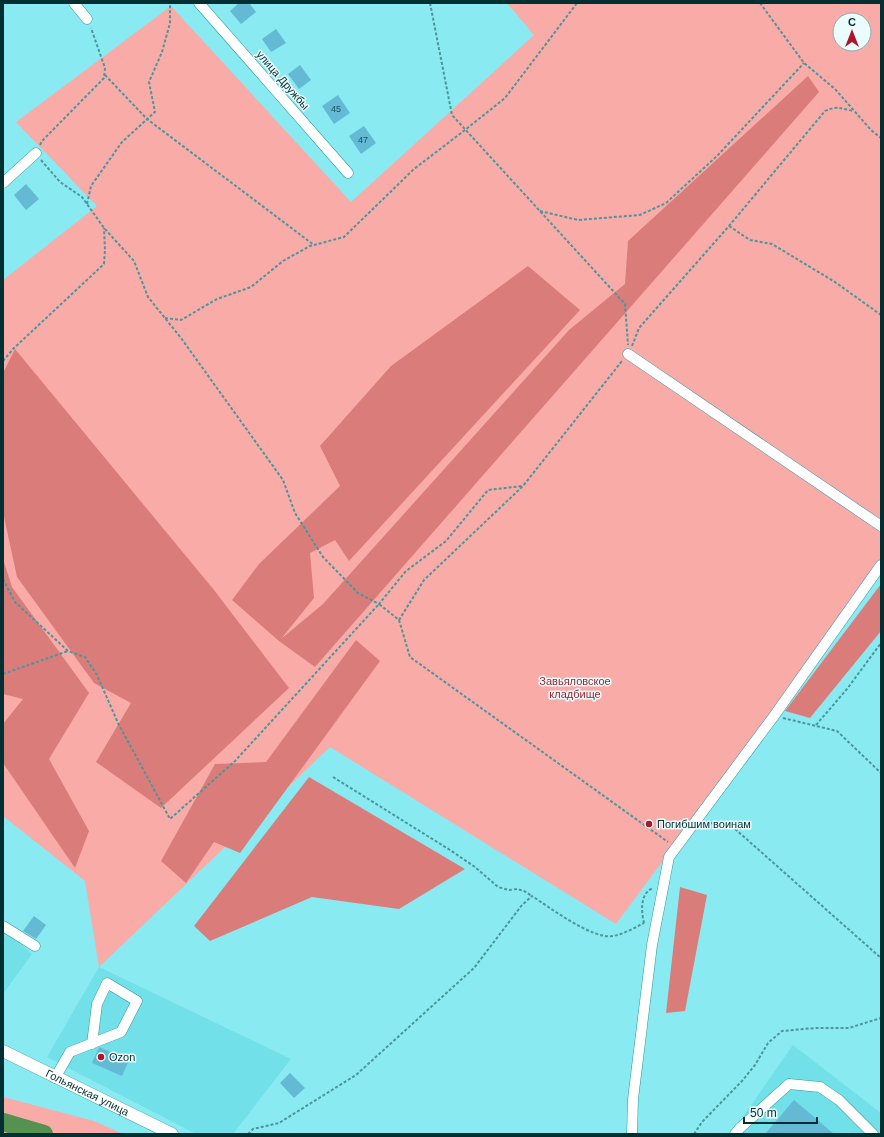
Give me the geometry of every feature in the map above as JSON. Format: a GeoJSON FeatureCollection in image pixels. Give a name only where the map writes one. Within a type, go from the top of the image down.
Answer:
{"type":"FeatureCollection","features":[{"type":"Feature","properties":{"kind":"main road","name":"Гольянская улица"},"geometry":{"type":"LineString","coordinates":[[3,1051],[55,1078],[172,1134]]}},
{"type":"Feature","properties":{"kind":"street"},"geometry":{"type":"LineString","coordinates":[[74,3],[87,19]]}},
{"type":"Feature","properties":{"kind":"street","name":"улица Дружбы"},"geometry":{"type":"LineString","coordinates":[[199,3],[348,173]]}},
{"type":"Feature","properties":{"kind":"street"},"geometry":{"type":"LineString","coordinates":[[3,183],[36,153]]}},
{"type":"Feature","properties":{"kind":"street"},"geometry":{"type":"LineString","coordinates":[[628,354],[881,526]]}},
{"type":"Feature","properties":{"kind":"street"},"geometry":{"type":"LineString","coordinates":[[632,1134],[633,1099],[652,945],[669,857],[774,716],[881,565]]}},
{"type":"Feature","properties":{"kind":"street"},"geometry":{"type":"LineString","coordinates":[[3,926],[35,946]]}},
{"type":"Feature","properties":{"kind":"street"},"geometry":{"type":"LineString","coordinates":[[55,1078],[70,1052],[92,1044],[121,1032],[137,1001],[107,983],[97,1004],[92,1044]]}},
{"type":"Feature","properties":{"kind":"street"},"geometry":{"type":"LineString","coordinates":[[734,1134],[790,1084],[820,1087],[839,1100],[873,1134]]}},
{"type":"Feature","properties":{"kind":"path"},"geometry":{"type":"LineString","coordinates":[[87,204],[91,186],[122,142],[155,112],[150,82],[162,52],[170,23],[170,3]]}},
{"type":"Feature","properties":{"kind":"path"},"geometry":{"type":"LineString","coordinates":[[430,3],[452,115],[625,304],[628,354]]}},
{"type":"Feature","properties":{"kind":"path"},"geometry":{"type":"LineString","coordinates":[[165,318],[181,320],[217,299],[251,286],[283,261],[314,245],[344,237],[414,169],[466,130],[505,98],[577,3]]}},
{"type":"Feature","properties":{"kind":"path"},"geometry":{"type":"LineString","coordinates":[[760,3],[804,63],[835,89],[871,130],[881,138]]}},
{"type":"Feature","properties":{"kind":"path"},"geometry":{"type":"LineString","coordinates":[[87,19],[105,68],[104,78],[42,141],[36,153],[60,182],[82,197],[104,228],[134,261],[148,296],[185,344],[283,480],[295,513],[323,557],[358,593],[379,604],[400,620],[410,657],[675,848]]}},
{"type":"Feature","properties":{"kind":"path"},"geometry":{"type":"LineString","coordinates":[[540,211],[578,220],[640,214],[666,203],[717,156],[804,63]]}},
{"type":"Feature","properties":{"kind":"path"},"geometry":{"type":"LineString","coordinates":[[104,74],[147,119],[314,245]]}},
{"type":"Feature","properties":{"kind":"path"},"geometry":{"type":"LineString","coordinates":[[400,620],[424,580],[523,486],[628,354],[639,328],[729,226],[826,111],[834,108],[843,108],[854,111]]}},
{"type":"Feature","properties":{"kind":"path"},"geometry":{"type":"LineString","coordinates":[[729,226],[750,240],[772,244],[835,282],[881,315]]}},
{"type":"Feature","properties":{"kind":"path"},"geometry":{"type":"LineString","coordinates":[[3,361],[13,349],[104,264],[104,228]]}},
{"type":"Feature","properties":{"kind":"path"},"geometry":{"type":"LineString","coordinates":[[3,579],[15,602],[68,651],[85,657],[97,675],[118,723],[170,819],[235,761],[379,604],[406,571],[446,541],[488,490],[523,486]]}},
{"type":"Feature","properties":{"kind":"path"},"geometry":{"type":"LineString","coordinates":[[816,725],[848,689],[881,643]]}},
{"type":"Feature","properties":{"kind":"path"},"geometry":{"type":"LineString","coordinates":[[3,674],[68,651]]}},
{"type":"Feature","properties":{"kind":"path"},"geometry":{"type":"LineString","coordinates":[[774,716],[837,731],[881,773]]}},
{"type":"Feature","properties":{"kind":"path"},"geometry":{"type":"LineString","coordinates":[[333,777],[450,850],[498,887],[509,890],[517,889],[524,891],[585,929],[600,935],[612,937],[628,932],[644,923]]}},
{"type":"Feature","properties":{"kind":"path"},"geometry":{"type":"LineString","coordinates":[[697,820],[734,828],[881,958]]}},
{"type":"Feature","properties":{"kind":"path"},"geometry":{"type":"LineString","coordinates":[[248,1134],[253,1129],[279,1123],[356,1075],[474,968],[522,905],[532,896]]}},
{"type":"Feature","properties":{"kind":"path"},"geometry":{"type":"LineString","coordinates":[[694,1134],[702,1122],[751,1070],[768,1043],[782,1031],[815,1028],[849,1028],[881,1018]]}},
{"type":"Feature","properties":{"kind":"shaded area"},"geometry":{"type":"Polygon","coordinates":[[[808,76],[819,92],[315,667],[279,641],[232,600],[259,564],[340,486],[320,446],[391,366],[528,266],[580,310],[349,561],[335,540],[310,553],[314,598],[281,639],[323,604],[569,330],[625,284],[628,241],[808,76]]]}},
{"type":"Feature","properties":{"kind":"shaded area"},"geometry":{"type":"Polygon","coordinates":[[[15,349],[214,590],[289,688],[161,808],[96,762],[131,703],[94,683],[17,577],[3,512],[3,373],[15,349]]]}},
{"type":"Feature","properties":{"kind":"shaded area"},"geometry":{"type":"Polygon","coordinates":[[[3,559],[12,587],[89,693],[49,759],[89,831],[75,868],[3,763],[3,724],[23,699],[3,694],[3,559]]]}},
{"type":"Feature","properties":{"kind":"shaded area"},"geometry":{"type":"Polygon","coordinates":[[[881,584],[881,631],[810,718],[785,711],[881,584]]]}},
{"type":"Feature","properties":{"kind":"shaded area"},"geometry":{"type":"Polygon","coordinates":[[[356,640],[380,661],[240,853],[214,842],[186,883],[161,861],[215,764],[266,762],[356,640]]]}},
{"type":"Feature","properties":{"kind":"shaded area"},"geometry":{"type":"Polygon","coordinates":[[[309,777],[465,869],[399,909],[312,897],[210,941],[194,926],[309,777]]]}},
{"type":"Feature","properties":{"kind":"shaded area"},"geometry":{"type":"Polygon","coordinates":[[[680,887],[707,895],[685,1011],[666,1013],[680,887]]]}},
{"type":"Feature","properties":{"kind":"shaded area"},"geometry":{"type":"Polygon","coordinates":[[[3,929],[32,954],[3,994],[3,929]]]}},
{"type":"Feature","properties":{"kind":"shaded area"},"geometry":{"type":"Polygon","coordinates":[[[99,967],[291,1059],[233,1134],[196,1134],[47,1057],[99,967]]]}},
{"type":"Feature","properties":{"kind":"shaded area"},"geometry":{"type":"Polygon","coordinates":[[[793,1045],[881,1113],[881,1134],[731,1134],[793,1045]]]}},
{"type":"Feature","properties":{"kind":"green space","name":"Завьяловское кладбище"},"geometry":{"type":"Polygon","coordinates":[[[507,3],[881,3],[881,567],[616,924],[330,747],[99,967],[85,881],[3,816],[3,280],[97,206],[16,122],[171,6],[351,202],[534,35],[507,3]]]}},
{"type":"Feature","properties":{"kind":"green space"},"geometry":{"type":"Polygon","coordinates":[[[3,1097],[94,1121],[123,1134],[3,1134],[3,1097]]]}},
{"type":"Feature","properties":{"kind":"building"},"geometry":{"type":"Polygon","coordinates":[[[239,3],[249,3],[256,12],[241,24],[230,11],[239,3]]]}},
{"type":"Feature","properties":{"kind":"building"},"geometry":{"type":"Polygon","coordinates":[[[276,29],[286,43],[271,52],[262,39],[276,29]]]}},
{"type":"Feature","properties":{"kind":"building"},"geometry":{"type":"Polygon","coordinates":[[[300,65],[311,80],[299,89],[288,74],[300,65]]]}},
{"type":"Feature","properties":{"kind":"building"},"geometry":{"type":"Polygon","coordinates":[[[338,95],[350,113],[334,124],[322,106],[338,95]]]}},
{"type":"Feature","properties":{"kind":"building"},"geometry":{"type":"Polygon","coordinates":[[[364,126],[376,143],[361,154],[349,136],[364,126]]]}},
{"type":"Feature","properties":{"kind":"building"},"geometry":{"type":"Polygon","coordinates":[[[26,184],[39,199],[26,210],[14,195],[26,184]]]}},
{"type":"Feature","properties":{"kind":"building"},"geometry":{"type":"Polygon","coordinates":[[[34,916],[46,925],[36,939],[23,931],[34,916]]]}},
{"type":"Feature","properties":{"kind":"building"},"geometry":{"type":"Polygon","coordinates":[[[99,1047],[129,1060],[122,1076],[92,1063],[99,1047]]]}},
{"type":"Feature","properties":{"kind":"building"},"geometry":{"type":"Polygon","coordinates":[[[290,1073],[305,1088],[294,1098],[280,1083],[290,1073]]]}},
{"type":"Feature","properties":{"kind":"building"},"geometry":{"type":"Polygon","coordinates":[[[794,1100],[834,1134],[765,1134],[794,1100]]]}},
{"type":"Feature","properties":{"kind":"waterway"},"geometry":{"type":"LineString","coordinates":[[3,1122],[44,1134]]}},
{"type":"Feature","properties":{"kind":"place","name":"Погибшим воинам"},"geometry":{"type":"Point","coordinates":[649,824]}},
{"type":"Feature","properties":{"kind":"place","name":"Ozon"},"geometry":{"type":"Point","coordinates":[101,1057]}}]}
